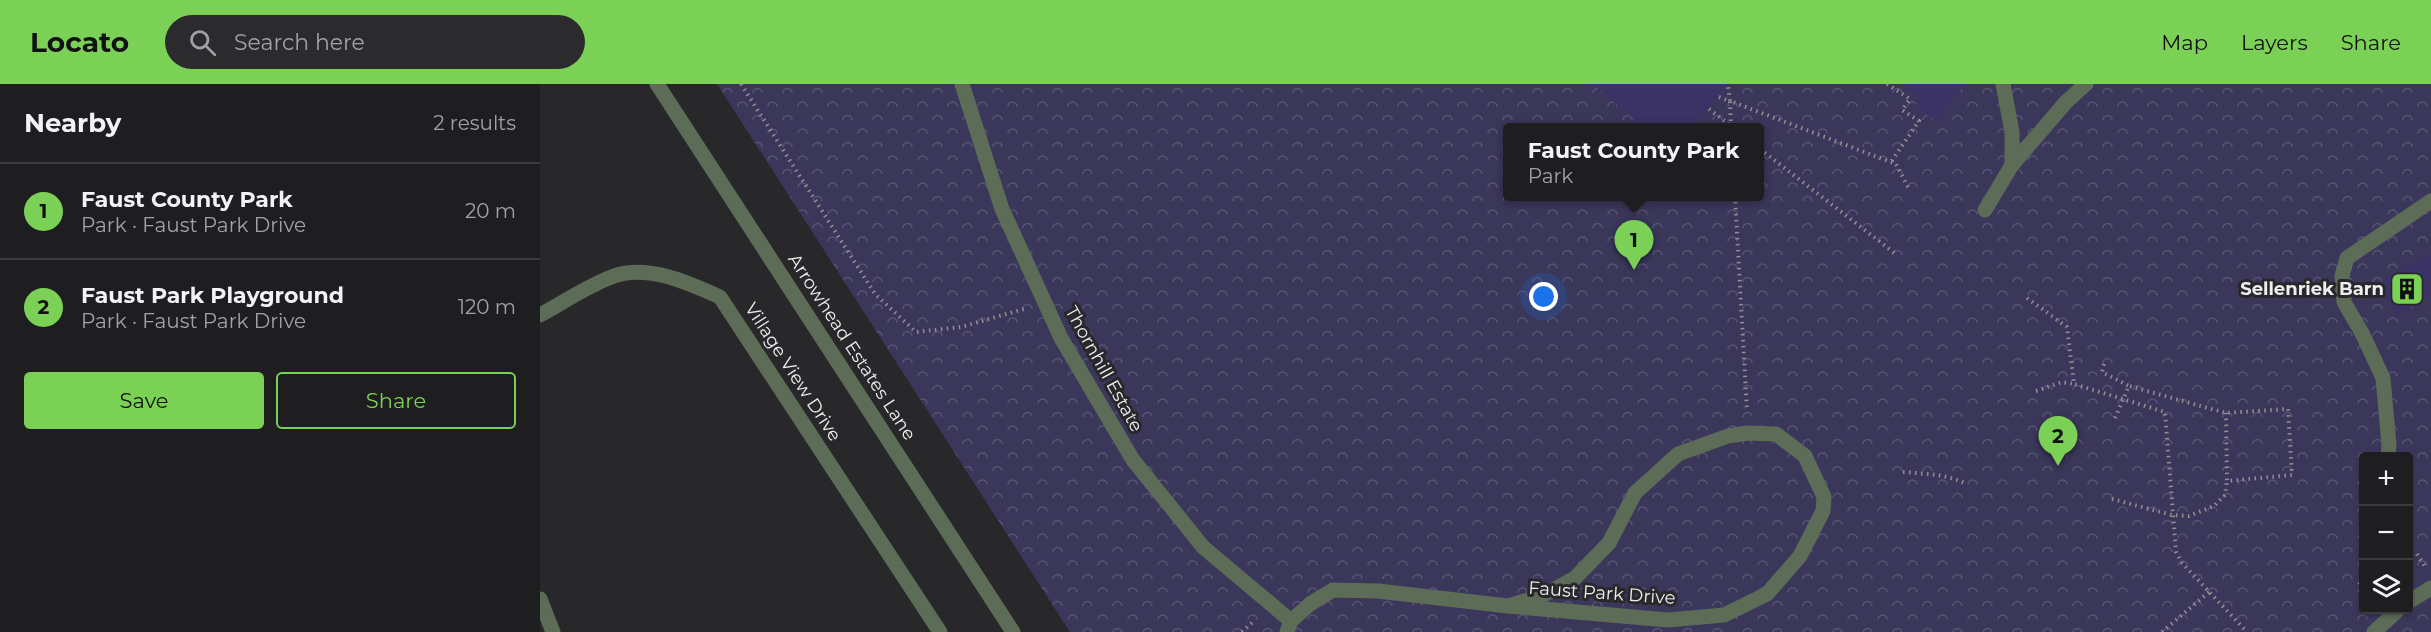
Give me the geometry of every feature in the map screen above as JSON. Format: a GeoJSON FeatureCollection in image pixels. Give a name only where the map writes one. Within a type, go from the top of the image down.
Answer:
{"type":"FeatureCollection","features":[{"type":"Feature","properties":{"kind":"street","name":"Arrowhead Estates Lane"},"geometry":{"type":"LineString","coordinates":[[657,84],[1013,632]]}},
{"type":"Feature","properties":{"kind":"street","name":"Thornhill Estate"},"geometry":{"type":"LineString","coordinates":[[962,84],[1002,209],[1061,338],[1133,460],[1203,547],[1289,627]]}},
{"type":"Feature","properties":{"kind":"street"},"geometry":{"type":"LineString","coordinates":[[2003,84],[2012,132],[2012,165]]}},
{"type":"Feature","properties":{"kind":"street"},"geometry":{"type":"LineString","coordinates":[[1985,210],[2012,165],[2066,102],[2086,84]]}},
{"type":"Feature","properties":{"kind":"street"},"geometry":{"type":"LineString","coordinates":[[2388,452],[2383,378],[2362,333],[2344,302],[2342,276],[2347,258],[2431,201]]}},
{"type":"Feature","properties":{"kind":"street","name":"Village View Drive"},"geometry":{"type":"LineString","coordinates":[[540,315],[615,275],[652,273],[687,282],[720,297],[940,632]]}},
{"type":"Feature","properties":{"kind":"street","name":"Faust Park Drive"},"geometry":{"type":"LineString","coordinates":[[1289,627],[1310,604],[1333,590],[1378,591],[1508,606],[1668,620],[1724,615],[1767,594],[1800,556],[1823,511],[1824,497],[1804,456],[1776,434],[1748,433],[1728,436],[1678,454],[1635,493],[1609,543],[1575,578],[1544,595],[1508,606]]}},
{"type":"Feature","properties":{"kind":"street"},"geometry":{"type":"LineString","coordinates":[[2413,599],[2431,588]]}},
{"type":"Feature","properties":{"kind":"street"},"geometry":{"type":"LineString","coordinates":[[540,599],[553,632]]}},
{"type":"Feature","properties":{"kind":"street"},"geometry":{"type":"LineString","coordinates":[[2374,632],[2392,614]]}},
{"type":"Feature","properties":{"kind":"path"},"geometry":{"type":"LineString","coordinates":[[741,84],[875,294],[916,332],[961,327],[1045,303]]}},
{"type":"Feature","properties":{"kind":"path"},"geometry":{"type":"LineString","coordinates":[[1887,84],[1910,99],[1902,110],[1919,121],[1891,162]]}},
{"type":"Feature","properties":{"kind":"path"},"geometry":{"type":"LineString","coordinates":[[1728,86],[1732,123]]}},
{"type":"Feature","properties":{"kind":"path"},"geometry":{"type":"LineString","coordinates":[[1719,97],[1896,164],[1908,187]]}},
{"type":"Feature","properties":{"kind":"path"},"geometry":{"type":"LineString","coordinates":[[1709,109],[1727,123]]}},
{"type":"Feature","properties":{"kind":"path"},"geometry":{"type":"LineString","coordinates":[[1764,152],[1896,255]]}},
{"type":"Feature","properties":{"kind":"path"},"geometry":{"type":"LineString","coordinates":[[1735,201],[1748,433]]}},
{"type":"Feature","properties":{"kind":"path"},"geometry":{"type":"LineString","coordinates":[[2026,298],[2067,327],[2074,384]]}},
{"type":"Feature","properties":{"kind":"path"},"geometry":{"type":"LineString","coordinates":[[2104,364],[2102,372],[2129,386],[2226,413],[2288,409],[2292,475],[2227,481]]}},
{"type":"Feature","properties":{"kind":"path"},"geometry":{"type":"LineString","coordinates":[[2036,391],[2062,382],[2165,412],[2176,552],[2182,563],[2247,632]]}},
{"type":"Feature","properties":{"kind":"path"},"geometry":{"type":"LineString","coordinates":[[2115,418],[2129,386]]}},
{"type":"Feature","properties":{"kind":"path"},"geometry":{"type":"LineString","coordinates":[[2112,499],[2172,515],[2189,516],[2214,506],[2224,495],[2227,481],[2226,413]]}},
{"type":"Feature","properties":{"kind":"path"},"geometry":{"type":"LineString","coordinates":[[1903,472],[1933,473],[1953,477],[1967,484]]}},
{"type":"Feature","properties":{"kind":"path"},"geometry":{"type":"LineString","coordinates":[[2416,554],[2431,575]]}},
{"type":"Feature","properties":{"kind":"path"},"geometry":{"type":"LineString","coordinates":[[2162,632],[2209,592]]}},
{"type":"Feature","properties":{"kind":"path"},"geometry":{"type":"LineString","coordinates":[[1242,632],[1255,620]]}},
{"type":"Feature","properties":{"kind":"green space"},"geometry":{"type":"Polygon","coordinates":[[[717,84],[2431,84],[2431,632],[1070,632],[717,84]]]}},
{"type":"Feature","properties":{"kind":"green space"},"geometry":{"type":"Polygon","coordinates":[[[1762,118],[1783,127],[1770,150],[1764,145],[1764,123],[1759,123],[1762,118]]]}},
{"type":"Feature","properties":{"kind":"building"},"geometry":{"type":"Polygon","coordinates":[[[1592,84],[1729,84],[1696,123],[1639,123],[1592,84]]]}},
{"type":"Feature","properties":{"kind":"building"},"geometry":{"type":"Polygon","coordinates":[[[1910,84],[1965,84],[1936,122],[1915,106],[1920,98],[1906,88],[1910,84]]]}},
{"type":"Feature","properties":{"kind":"building","name":"Sellenriek Barn"},"geometry":{"type":"Polygon","coordinates":[[[2431,253],[2431,295],[2398,315],[2380,283],[2431,253]]]}},
{"type":"Feature","properties":{"kind":"place","name":"Faust County Park"},"geometry":{"type":"Point","coordinates":[1634,270]}},
{"type":"Feature","properties":{"kind":"place","name":"Sellenriek Barn"},"geometry":{"type":"Point","coordinates":[2407,289]}},
{"type":"Feature","properties":{"kind":"place","name":"Faust Park Playground"},"geometry":{"type":"Point","coordinates":[2058,466]}}]}
